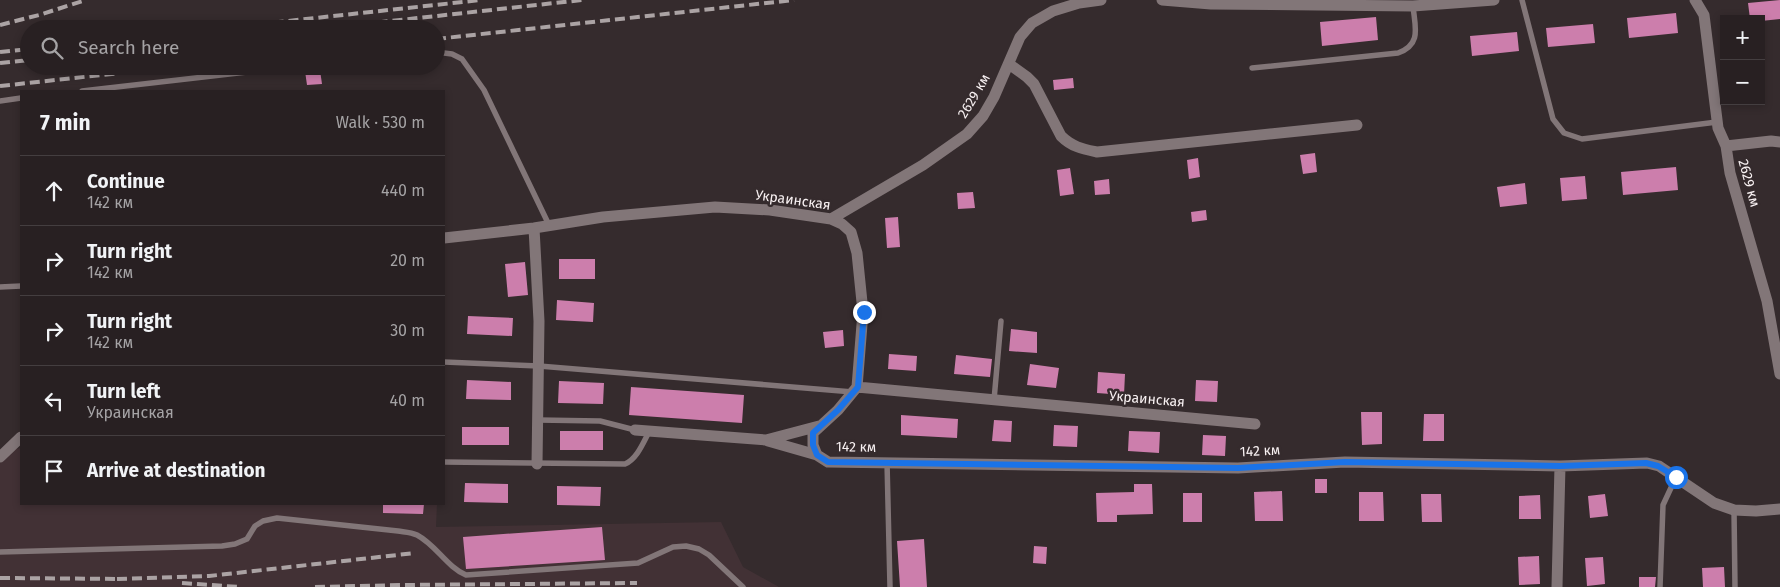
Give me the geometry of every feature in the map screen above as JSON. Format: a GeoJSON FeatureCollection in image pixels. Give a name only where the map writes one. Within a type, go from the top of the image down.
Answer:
{"type":"FeatureCollection","features":[{"type":"Feature","properties":{"kind":"street","name":"2629 км"},"geometry":{"type":"LineString","coordinates":[[831,219],[923,165],[967,134],[983,116],[1020,37],[1032,23],[1053,11],[1083,2],[1101,0]]}},
{"type":"Feature","properties":{"kind":"street"},"geometry":{"type":"LineString","coordinates":[[1162,0],[1211,4],[1414,6],[1494,0]]}},
{"type":"Feature","properties":{"kind":"street","name":"2629 км"},"geometry":{"type":"LineString","coordinates":[[1695,0],[1704,15],[1716,122],[1726,146],[1730,173],[1767,301],[1780,374]]}},
{"type":"Feature","properties":{"kind":"street"},"geometry":{"type":"LineString","coordinates":[[1009,64],[1027,76],[1034,84],[1061,136],[1068,143],[1097,152],[1358,125]]}},
{"type":"Feature","properties":{"kind":"street"},"geometry":{"type":"LineString","coordinates":[[1726,146],[1771,141],[1780,142]]}},
{"type":"Feature","properties":{"kind":"street","name":"Украинская"},"geometry":{"type":"LineString","coordinates":[[445,238],[534,228],[603,217],[716,207],[770,210],[831,219],[842,224],[851,232],[857,253],[864,312],[856,390],[994,400],[1255,424]]}},
{"type":"Feature","properties":{"kind":"street"},"geometry":{"type":"LineString","coordinates":[[534,228],[539,321],[537,464]]}},
{"type":"Feature","properties":{"kind":"street","name":"142 км"},"geometry":{"type":"LineString","coordinates":[[856,390],[813,433],[813,445],[817,455],[828,462],[1238,468],[1345,462],[1560,466],[1646,463],[1658,466],[1714,503],[1734,510],[1780,509]]}},
{"type":"Feature","properties":{"kind":"street"},"geometry":{"type":"LineString","coordinates":[[766,440],[819,426]]}},
{"type":"Feature","properties":{"kind":"street"},"geometry":{"type":"LineString","coordinates":[[635,430],[766,440],[817,455]]}},
{"type":"Feature","properties":{"kind":"street"},"geometry":{"type":"LineString","coordinates":[[0,457],[20,438]]}},
{"type":"Feature","properties":{"kind":"street"},"geometry":{"type":"LineString","coordinates":[[1557,587],[1560,466]]}},
{"type":"Feature","properties":{"kind":"lane"},"geometry":{"type":"LineString","coordinates":[[1522,0],[1553,119],[1564,133],[1582,139],[1716,122]]}},
{"type":"Feature","properties":{"kind":"lane"},"geometry":{"type":"LineString","coordinates":[[1252,68],[1404,51],[1411,46],[1415,39],[1414,6]]}},
{"type":"Feature","properties":{"kind":"lane"},"geometry":{"type":"LineString","coordinates":[[445,53],[462,59],[484,90],[549,225]]}},
{"type":"Feature","properties":{"kind":"lane"},"geometry":{"type":"LineString","coordinates":[[91,90],[221,75]]}},
{"type":"Feature","properties":{"kind":"lane"},"geometry":{"type":"LineString","coordinates":[[0,101],[20,98]]}},
{"type":"Feature","properties":{"kind":"lane"},"geometry":{"type":"LineString","coordinates":[[0,287],[20,286]]}},
{"type":"Feature","properties":{"kind":"lane"},"geometry":{"type":"LineString","coordinates":[[994,400],[1001,321]]}},
{"type":"Feature","properties":{"kind":"lane"},"geometry":{"type":"LineString","coordinates":[[445,362],[539,366],[856,390]]}},
{"type":"Feature","properties":{"kind":"lane"},"geometry":{"type":"LineString","coordinates":[[538,420],[600,421],[635,430]]}},
{"type":"Feature","properties":{"kind":"lane"},"geometry":{"type":"LineString","coordinates":[[445,462],[625,464],[631,462],[635,457],[649,431]]}},
{"type":"Feature","properties":{"kind":"lane"},"geometry":{"type":"LineString","coordinates":[[887,462],[890,587]]}},
{"type":"Feature","properties":{"kind":"lane"},"geometry":{"type":"LineString","coordinates":[[1660,587],[1663,505],[1676,477]]}},
{"type":"Feature","properties":{"kind":"lane"},"geometry":{"type":"LineString","coordinates":[[1734,510],[1735,587]]}},
{"type":"Feature","properties":{"kind":"lane"},"geometry":{"type":"LineString","coordinates":[[0,552],[222,546],[235,544],[247,539],[256,526],[263,521],[276,518],[415,534],[429,543],[458,571],[466,575],[638,564],[673,547],[686,546],[700,549],[709,555],[743,587]]}},
{"type":"Feature","properties":{"kind":"shaded area"},"geometry":{"type":"Polygon","coordinates":[[[20,448],[20,505],[437,505],[436,527],[721,522],[743,567],[779,587],[0,587],[0,452],[20,448]]]}},
{"type":"Feature","properties":{"kind":"building"},"geometry":{"type":"Polygon","coordinates":[[[1780,0],[1780,19],[1765,21],[1765,15],[1750,15],[1748,3],[1780,0]]]}},
{"type":"Feature","properties":{"kind":"building"},"geometry":{"type":"Polygon","coordinates":[[[1676,13],[1678,33],[1629,38],[1627,18],[1676,13]]]}},
{"type":"Feature","properties":{"kind":"building"},"geometry":{"type":"Polygon","coordinates":[[[1376,17],[1378,40],[1322,46],[1320,22],[1376,17]]]}},
{"type":"Feature","properties":{"kind":"building"},"geometry":{"type":"Polygon","coordinates":[[[1593,24],[1595,43],[1548,47],[1546,28],[1593,24]]]}},
{"type":"Feature","properties":{"kind":"building"},"geometry":{"type":"Polygon","coordinates":[[[1517,32],[1519,51],[1472,56],[1470,36],[1517,32]]]}},
{"type":"Feature","properties":{"kind":"building"},"geometry":{"type":"Polygon","coordinates":[[[306,75],[321,75],[322,84],[307,85],[306,75]]]}},
{"type":"Feature","properties":{"kind":"building"},"geometry":{"type":"Polygon","coordinates":[[[1073,78],[1074,88],[1054,90],[1053,80],[1073,78]]]}},
{"type":"Feature","properties":{"kind":"building"},"geometry":{"type":"Polygon","coordinates":[[[1315,153],[1317,172],[1303,174],[1300,155],[1315,153]]]}},
{"type":"Feature","properties":{"kind":"building"},"geometry":{"type":"Polygon","coordinates":[[[1198,158],[1200,177],[1189,179],[1187,160],[1198,158]]]}},
{"type":"Feature","properties":{"kind":"building"},"geometry":{"type":"Polygon","coordinates":[[[1676,167],[1678,190],[1623,195],[1621,172],[1676,167]]]}},
{"type":"Feature","properties":{"kind":"building"},"geometry":{"type":"Polygon","coordinates":[[[1070,168],[1074,194],[1060,196],[1057,170],[1070,168]]]}},
{"type":"Feature","properties":{"kind":"building"},"geometry":{"type":"Polygon","coordinates":[[[1585,176],[1587,199],[1562,201],[1560,178],[1585,176]]]}},
{"type":"Feature","properties":{"kind":"building"},"geometry":{"type":"Polygon","coordinates":[[[1109,179],[1110,194],[1095,195],[1094,181],[1109,179]]]}},
{"type":"Feature","properties":{"kind":"building"},"geometry":{"type":"Polygon","coordinates":[[[1525,183],[1527,204],[1500,207],[1497,187],[1525,183]]]}},
{"type":"Feature","properties":{"kind":"building"},"geometry":{"type":"Polygon","coordinates":[[[973,192],[975,208],[958,209],[957,193],[973,192]]]}},
{"type":"Feature","properties":{"kind":"building"},"geometry":{"type":"Polygon","coordinates":[[[1206,210],[1207,220],[1192,222],[1191,212],[1206,210]]]}},
{"type":"Feature","properties":{"kind":"building"},"geometry":{"type":"Polygon","coordinates":[[[898,217],[900,247],[887,248],[885,218],[898,217]]]}},
{"type":"Feature","properties":{"kind":"building"},"geometry":{"type":"Polygon","coordinates":[[[559,259],[595,259],[595,279],[559,279],[559,259]]]}},
{"type":"Feature","properties":{"kind":"building"},"geometry":{"type":"Polygon","coordinates":[[[525,262],[528,295],[508,297],[505,264],[525,262]]]}},
{"type":"Feature","properties":{"kind":"building"},"geometry":{"type":"Polygon","coordinates":[[[557,300],[594,303],[593,322],[556,320],[557,300]]]}},
{"type":"Feature","properties":{"kind":"building"},"geometry":{"type":"Polygon","coordinates":[[[468,316],[513,318],[512,336],[467,334],[468,316]]]}},
{"type":"Feature","properties":{"kind":"building"},"geometry":{"type":"Polygon","coordinates":[[[1011,329],[1037,332],[1037,353],[1009,351],[1011,329]]]}},
{"type":"Feature","properties":{"kind":"building"},"geometry":{"type":"Polygon","coordinates":[[[843,330],[844,346],[825,348],[823,332],[843,330]]]}},
{"type":"Feature","properties":{"kind":"building"},"geometry":{"type":"Polygon","coordinates":[[[889,354],[917,356],[916,371],[888,369],[889,354]]]}},
{"type":"Feature","properties":{"kind":"building"},"geometry":{"type":"Polygon","coordinates":[[[956,355],[992,359],[990,377],[954,374],[956,355]]]}},
{"type":"Feature","properties":{"kind":"building"},"geometry":{"type":"Polygon","coordinates":[[[1030,364],[1059,368],[1056,388],[1027,385],[1030,364]]]}},
{"type":"Feature","properties":{"kind":"building"},"geometry":{"type":"Polygon","coordinates":[[[1098,372],[1125,374],[1124,395],[1097,393],[1098,372]]]}},
{"type":"Feature","properties":{"kind":"building"},"geometry":{"type":"Polygon","coordinates":[[[467,380],[511,382],[511,400],[466,399],[467,380]]]}},
{"type":"Feature","properties":{"kind":"building"},"geometry":{"type":"Polygon","coordinates":[[[1196,380],[1218,381],[1217,402],[1195,401],[1196,380]]]}},
{"type":"Feature","properties":{"kind":"building"},"geometry":{"type":"Polygon","coordinates":[[[559,381],[604,383],[603,404],[558,403],[559,381]]]}},
{"type":"Feature","properties":{"kind":"building"},"geometry":{"type":"Polygon","coordinates":[[[631,387],[744,395],[742,423],[629,415],[631,387]]]}},
{"type":"Feature","properties":{"kind":"building"},"geometry":{"type":"Polygon","coordinates":[[[1361,412],[1382,412],[1382,444],[1362,445],[1361,412]]]}},
{"type":"Feature","properties":{"kind":"building"},"geometry":{"type":"Polygon","coordinates":[[[1424,414],[1444,414],[1444,441],[1423,441],[1424,414]]]}},
{"type":"Feature","properties":{"kind":"building"},"geometry":{"type":"Polygon","coordinates":[[[901,415],[958,419],[957,438],[901,435],[901,415]]]}},
{"type":"Feature","properties":{"kind":"building"},"geometry":{"type":"Polygon","coordinates":[[[994,420],[1012,421],[1011,442],[992,441],[994,420]]]}},
{"type":"Feature","properties":{"kind":"building"},"geometry":{"type":"Polygon","coordinates":[[[1054,425],[1078,426],[1077,447],[1053,446],[1054,425]]]}},
{"type":"Feature","properties":{"kind":"building"},"geometry":{"type":"Polygon","coordinates":[[[462,427],[509,427],[509,445],[462,445],[462,427]]]}},
{"type":"Feature","properties":{"kind":"building"},"geometry":{"type":"Polygon","coordinates":[[[560,431],[603,431],[603,450],[560,450],[560,431]]]}},
{"type":"Feature","properties":{"kind":"building"},"geometry":{"type":"Polygon","coordinates":[[[1129,431],[1160,432],[1159,453],[1128,451],[1129,431]]]}},
{"type":"Feature","properties":{"kind":"building"},"geometry":{"type":"Polygon","coordinates":[[[1203,435],[1226,436],[1225,456],[1202,455],[1203,435]]]}},
{"type":"Feature","properties":{"kind":"building"},"geometry":{"type":"Polygon","coordinates":[[[1315,479],[1327,479],[1327,493],[1315,493],[1315,479]]]}},
{"type":"Feature","properties":{"kind":"building"},"geometry":{"type":"Polygon","coordinates":[[[465,483],[508,484],[508,503],[464,502],[465,483]]]}},
{"type":"Feature","properties":{"kind":"building"},"geometry":{"type":"Polygon","coordinates":[[[1134,484],[1152,484],[1153,514],[1117,515],[1117,522],[1097,522],[1096,493],[1134,492],[1134,484]]]}},
{"type":"Feature","properties":{"kind":"building"},"geometry":{"type":"Polygon","coordinates":[[[557,486],[601,487],[600,506],[557,505],[557,486]]]}},
{"type":"Feature","properties":{"kind":"building"},"geometry":{"type":"Polygon","coordinates":[[[1282,491],[1283,521],[1255,521],[1254,492],[1282,491]]]}},
{"type":"Feature","properties":{"kind":"building"},"geometry":{"type":"Polygon","coordinates":[[[1359,492],[1383,492],[1384,521],[1359,521],[1359,492]]]}},
{"type":"Feature","properties":{"kind":"building"},"geometry":{"type":"Polygon","coordinates":[[[1183,493],[1202,493],[1202,522],[1183,522],[1183,493]]]}},
{"type":"Feature","properties":{"kind":"building"},"geometry":{"type":"Polygon","coordinates":[[[1421,494],[1441,494],[1442,522],[1422,522],[1421,494]]]}},
{"type":"Feature","properties":{"kind":"building"},"geometry":{"type":"Polygon","coordinates":[[[1605,494],[1608,516],[1590,518],[1588,496],[1605,494]]]}},
{"type":"Feature","properties":{"kind":"building"},"geometry":{"type":"Polygon","coordinates":[[[1540,495],[1541,519],[1519,519],[1519,496],[1540,495]]]}},
{"type":"Feature","properties":{"kind":"building"},"geometry":{"type":"Polygon","coordinates":[[[383,505],[424,505],[423,514],[383,513],[383,505]]]}},
{"type":"Feature","properties":{"kind":"building"},"geometry":{"type":"Polygon","coordinates":[[[602,527],[605,560],[466,569],[463,537],[602,527]]]}},
{"type":"Feature","properties":{"kind":"building"},"geometry":{"type":"Polygon","coordinates":[[[924,539],[927,587],[900,587],[897,541],[924,539]]]}},
{"type":"Feature","properties":{"kind":"building"},"geometry":{"type":"Polygon","coordinates":[[[1034,546],[1047,547],[1046,564],[1033,563],[1034,546]]]}},
{"type":"Feature","properties":{"kind":"building"},"geometry":{"type":"Polygon","coordinates":[[[1539,556],[1540,584],[1519,585],[1518,557],[1539,556]]]}},
{"type":"Feature","properties":{"kind":"building"},"geometry":{"type":"Polygon","coordinates":[[[1603,557],[1605,584],[1587,586],[1585,558],[1603,557]]]}},
{"type":"Feature","properties":{"kind":"building"},"geometry":{"type":"Polygon","coordinates":[[[1724,567],[1725,587],[1703,587],[1702,568],[1724,567]]]}},
{"type":"Feature","properties":{"kind":"building"},"geometry":{"type":"Polygon","coordinates":[[[1639,577],[1656,577],[1655,587],[1639,587],[1639,577]]]}},
{"type":"Feature","properties":{"kind":"railway"},"geometry":{"type":"LineString","coordinates":[[0,25],[86,0]]}},
{"type":"Feature","properties":{"kind":"railway"},"geometry":{"type":"LineString","coordinates":[[297,20],[481,0]]}},
{"type":"Feature","properties":{"kind":"railway"},"geometry":{"type":"LineString","coordinates":[[400,20],[582,0]]}},
{"type":"Feature","properties":{"kind":"railway"},"geometry":{"type":"LineString","coordinates":[[445,38],[794,0]]}},
{"type":"Feature","properties":{"kind":"railway"},"geometry":{"type":"LineString","coordinates":[[0,52],[20,50]]}},
{"type":"Feature","properties":{"kind":"railway"},"geometry":{"type":"LineString","coordinates":[[0,63],[20,61]]}},
{"type":"Feature","properties":{"kind":"railway"},"geometry":{"type":"LineString","coordinates":[[0,86],[102,75]]}},
{"type":"Feature","properties":{"kind":"railway"},"geometry":{"type":"LineString","coordinates":[[117,579],[209,576],[415,553]]}},
{"type":"Feature","properties":{"kind":"railway"},"geometry":{"type":"LineString","coordinates":[[0,578],[122,579]]}},
{"type":"Feature","properties":{"kind":"railway"},"geometry":{"type":"LineString","coordinates":[[182,583],[239,587]]}},
{"type":"Feature","properties":{"kind":"railway"},"geometry":{"type":"LineString","coordinates":[[315,587],[637,583]]}},
{"type":"Feature","properties":{"kind":"route"},"geometry":{"type":"LineString","coordinates":[[864,312],[858,387],[838,410],[813,433],[813,445],[817,455],[828,462],[1238,468],[1345,462],[1560,466],[1646,463],[1658,466],[1676,477]]}}]}
